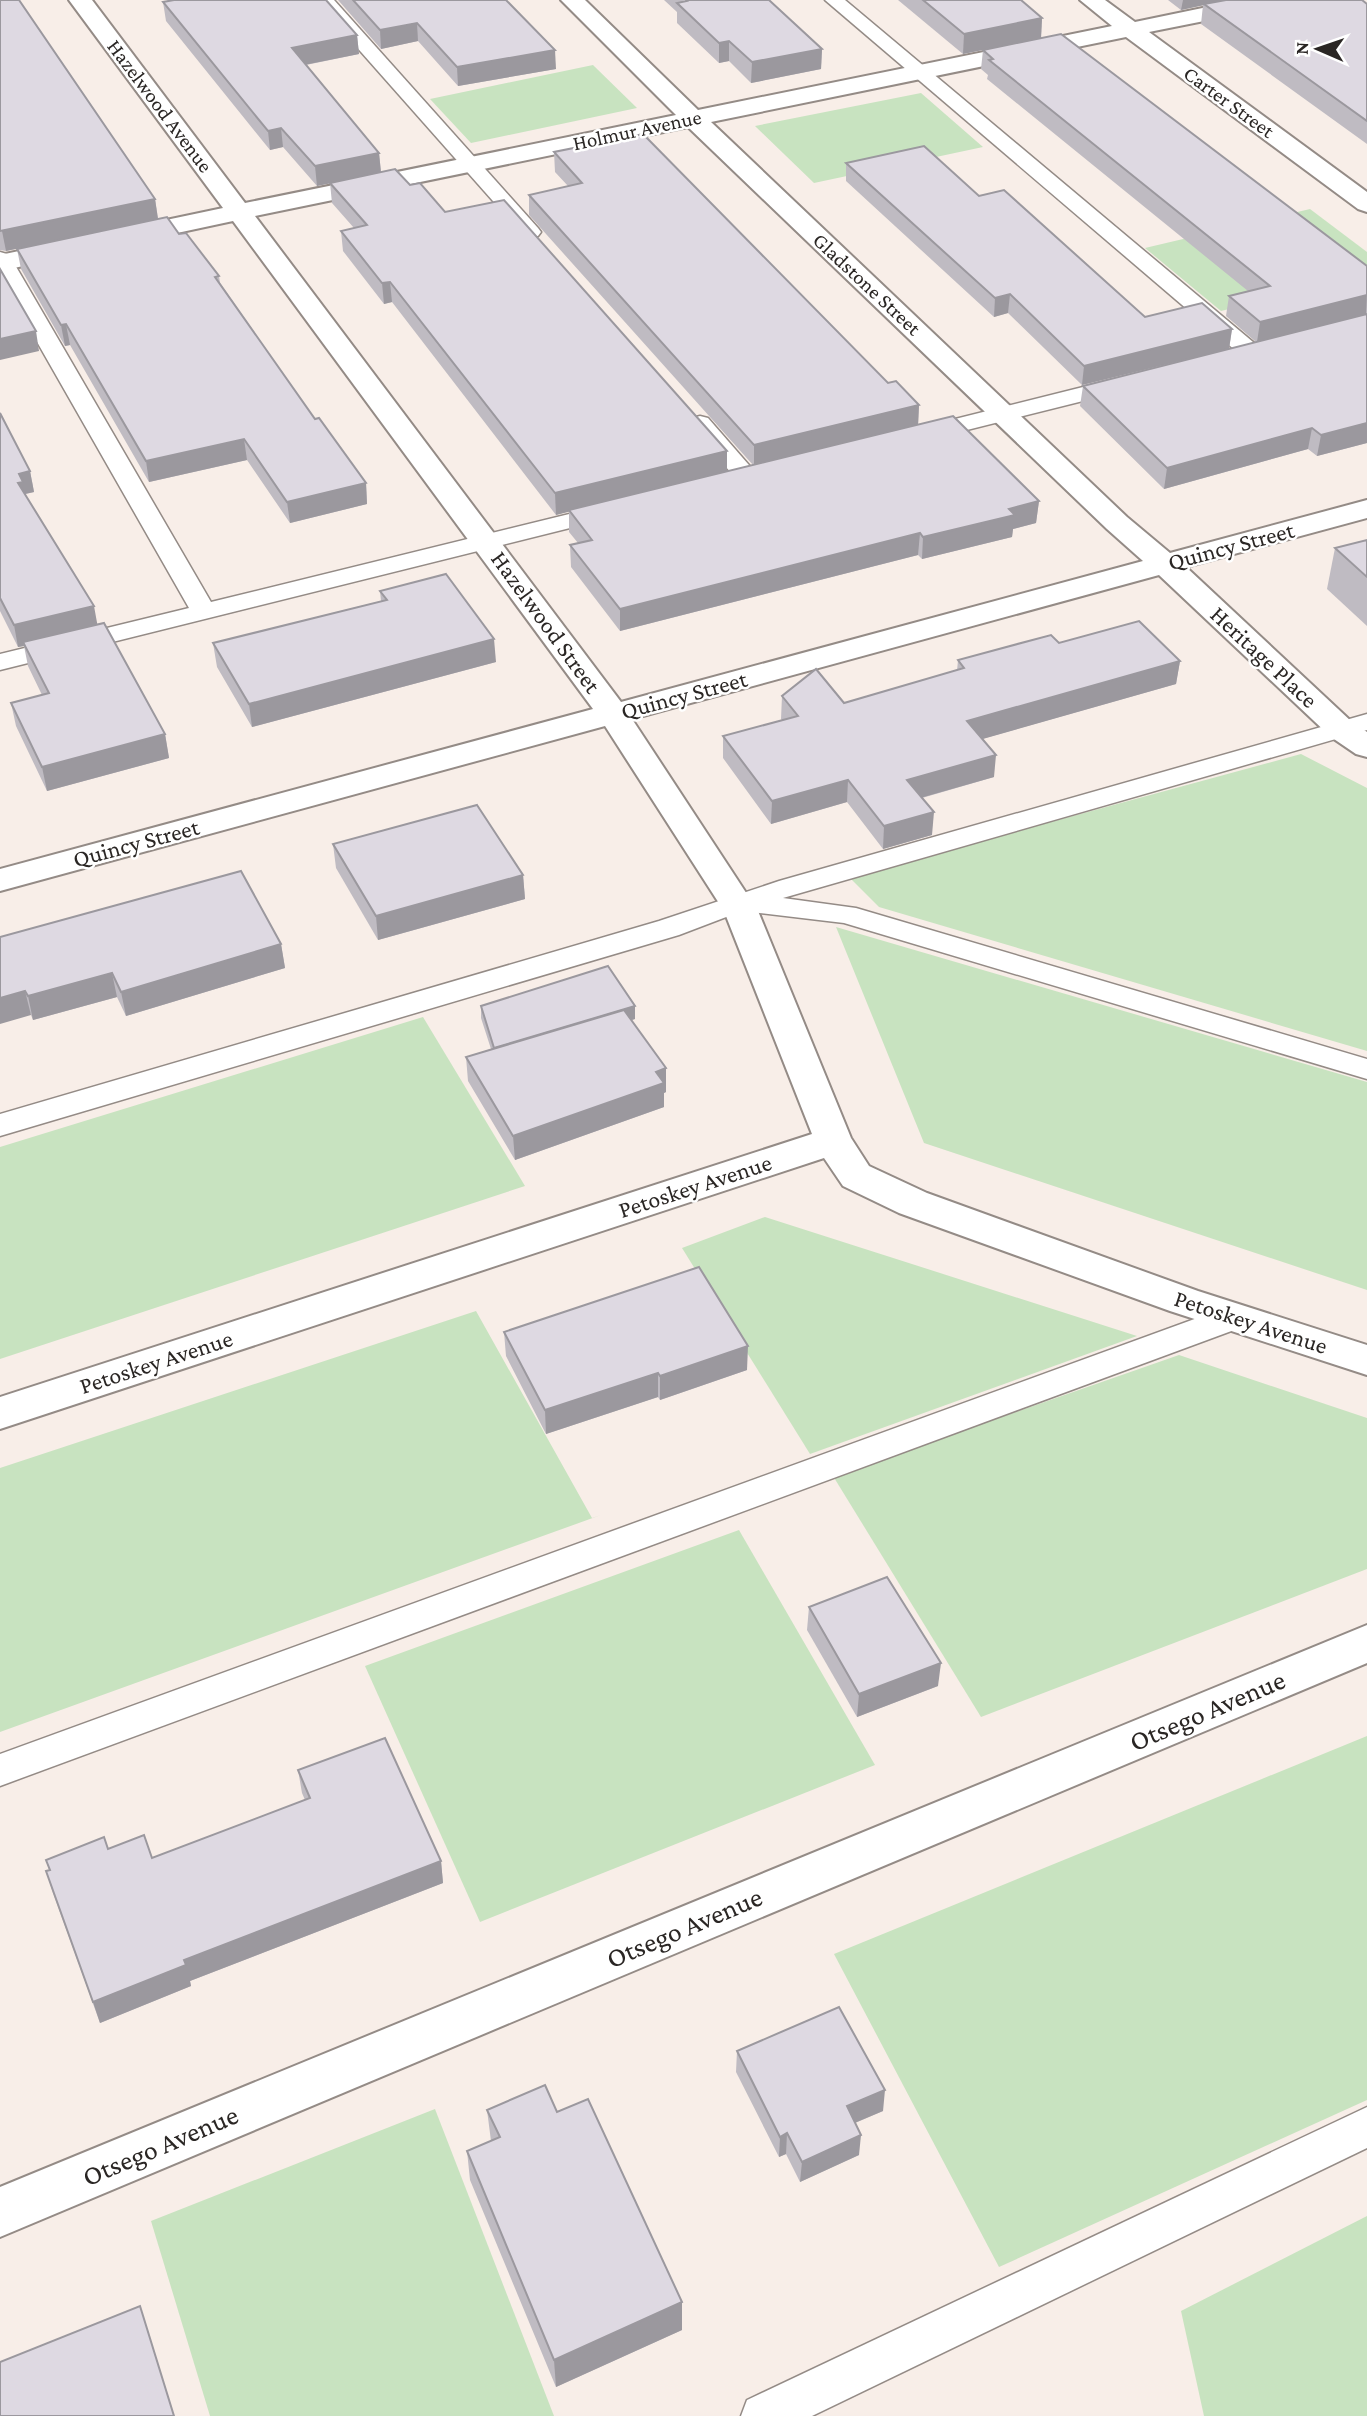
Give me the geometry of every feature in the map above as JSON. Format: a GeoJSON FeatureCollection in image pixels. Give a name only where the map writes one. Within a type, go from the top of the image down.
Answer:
{"type":"FeatureCollection","features":[{"type":"Feature","properties":{"kind":"street","name":"Hazelwood Avenue"},"geometry":{"type":"LineString","coordinates":[[79,0],[241,211]]}},
{"type":"Feature","properties":{"kind":"street","name":"Gladstone Street"},"geometry":{"type":"LineString","coordinates":[[572,0],[1117,523],[1165,564]]}},
{"type":"Feature","properties":{"kind":"street","name":"Carter Street"},"geometry":{"type":"LineString","coordinates":[[1091,0],[1367,204]]}},
{"type":"Feature","properties":{"kind":"street","name":"Holmur Avenue"},"geometry":{"type":"LineString","coordinates":[[1,261],[1274,0]]}},
{"type":"Feature","properties":{"kind":"street","name":"Hazelwood Street"},"geometry":{"type":"LineString","coordinates":[[241,211],[590,678],[736,903],[833,1141]]}},
{"type":"Feature","properties":{"kind":"street","name":"Quincy Street"},"geometry":{"type":"LineString","coordinates":[[3,872],[612,715],[1367,509]]}},
{"type":"Feature","properties":{"kind":"street","name":"Heritage Place"},"geometry":{"type":"LineString","coordinates":[[1165,564],[1359,733]]}},
{"type":"Feature","properties":{"kind":"street","name":"Petoskey Avenue"},"geometry":{"type":"LineString","coordinates":[[0,1413],[833,1141],[856,1176],[913,1203],[1233,1317],[1367,1360]]}},
{"type":"Feature","properties":{"kind":"street","name":"Otsego Avenue"},"geometry":{"type":"LineString","coordinates":[[0,2212],[1367,1643]]}},
{"type":"Feature","properties":{"kind":"lane"},"geometry":{"type":"LineString","coordinates":[[324,0],[549,251]]}},
{"type":"Feature","properties":{"kind":"lane"},"geometry":{"type":"LineString","coordinates":[[834,0],[1251,352]]}},
{"type":"Feature","properties":{"kind":"lane"},"geometry":{"type":"LineString","coordinates":[[1,261],[204,612]]}},
{"type":"Feature","properties":{"kind":"lane"},"geometry":{"type":"LineString","coordinates":[[1225,359],[1277,346]]}},
{"type":"Feature","properties":{"kind":"lane"},"geometry":{"type":"LineString","coordinates":[[903,439],[1148,378]]}},
{"type":"Feature","properties":{"kind":"lane"},"geometry":{"type":"LineString","coordinates":[[684,405],[747,477]]}},
{"type":"Feature","properties":{"kind":"lane"},"geometry":{"type":"LineString","coordinates":[[722,484],[773,471]]}},
{"type":"Feature","properties":{"kind":"lane"},"geometry":{"type":"LineString","coordinates":[[0,662],[631,506]]}},
{"type":"Feature","properties":{"kind":"lane"},"geometry":{"type":"LineString","coordinates":[[0,1125],[669,928],[736,903],[1359,733]]}},
{"type":"Feature","properties":{"kind":"lane"},"geometry":{"type":"LineString","coordinates":[[736,903],[846,914],[1367,1069]]}},
{"type":"Feature","properties":{"kind":"lane"},"geometry":{"type":"LineString","coordinates":[[0,1770],[1233,1317]]}},
{"type":"Feature","properties":{"kind":"lane"},"geometry":{"type":"LineString","coordinates":[[763,2416],[1367,2127]]}},
{"type":"Feature","properties":{"kind":"green space"},"geometry":{"type":"Polygon","coordinates":[[[593,65],[637,108],[471,143],[430,99],[593,65]]]}},
{"type":"Feature","properties":{"kind":"green space"},"geometry":{"type":"Polygon","coordinates":[[[921,93],[983,147],[814,183],[755,126],[921,93]]]}},
{"type":"Feature","properties":{"kind":"green space"},"geometry":{"type":"Polygon","coordinates":[[[1310,209],[1367,252],[1367,275],[1221,311],[1145,248],[1310,209]]]}},
{"type":"Feature","properties":{"kind":"green space"},"geometry":{"type":"Polygon","coordinates":[[[1301,754],[1367,788],[1367,1051],[879,907],[849,877],[1301,754]]]}},
{"type":"Feature","properties":{"kind":"green space"},"geometry":{"type":"Polygon","coordinates":[[[836,927],[1367,1082],[1367,1290],[924,1143],[836,927]]]}},
{"type":"Feature","properties":{"kind":"green space"},"geometry":{"type":"Polygon","coordinates":[[[423,1017],[525,1186],[0,1359],[0,1147],[423,1017]]]}},
{"type":"Feature","properties":{"kind":"green space"},"geometry":{"type":"Polygon","coordinates":[[[765,1217],[1137,1336],[810,1454],[682,1248],[765,1217]]]}},
{"type":"Feature","properties":{"kind":"green space"},"geometry":{"type":"Polygon","coordinates":[[[476,1311],[592,1518],[601,1515],[0,1732],[0,1468],[476,1311]]]}},
{"type":"Feature","properties":{"kind":"green space"},"geometry":{"type":"Polygon","coordinates":[[[1179,1355],[1367,1418],[1367,1569],[981,1717],[833,1476],[1179,1355]]]}},
{"type":"Feature","properties":{"kind":"green space"},"geometry":{"type":"Polygon","coordinates":[[[739,1530],[875,1765],[480,1922],[365,1666],[739,1530]]]}},
{"type":"Feature","properties":{"kind":"green space"},"geometry":{"type":"Polygon","coordinates":[[[1367,1736],[1367,2100],[999,2267],[834,1954],[1367,1736]]]}},
{"type":"Feature","properties":{"kind":"green space"},"geometry":{"type":"Polygon","coordinates":[[[435,2109],[554,2416],[210,2416],[151,2221],[435,2109]]]}},
{"type":"Feature","properties":{"kind":"green space"},"geometry":{"type":"Polygon","coordinates":[[[1367,2216],[1367,2416],[1204,2416],[1181,2311],[1367,2216]]]}},
{"type":"Feature","properties":{"kind":"building"},"geometry":{"type":"Polygon","coordinates":[[[0,0],[19,0],[155,199],[0,231],[0,0]]]}},
{"type":"Feature","properties":{"kind":"building"},"geometry":{"type":"Polygon","coordinates":[[[326,0],[357,35],[292,48],[379,153],[315,166],[281,128],[268,131],[163,2],[326,0]]]}},
{"type":"Feature","properties":{"kind":"building"},"geometry":{"type":"Polygon","coordinates":[[[353,0],[506,0],[555,50],[457,67],[417,23],[380,30],[353,0]]]}},
{"type":"Feature","properties":{"kind":"building"},"geometry":{"type":"Polygon","coordinates":[[[686,0],[769,0],[822,49],[752,62],[729,41],[719,43],[677,3],[686,0]]]}},
{"type":"Feature","properties":{"kind":"building"},"geometry":{"type":"Polygon","coordinates":[[[923,0],[1021,0],[1042,18],[964,34],[923,0]]]}},
{"type":"Feature","properties":{"kind":"building"},"geometry":{"type":"Polygon","coordinates":[[[1226,0],[1362,0],[1367,4],[1367,121],[1204,4],[1226,0]]]}},
{"type":"Feature","properties":{"kind":"building"},"geometry":{"type":"Polygon","coordinates":[[[1061,34],[1367,266],[1367,295],[1260,322],[1229,296],[1270,286],[989,60],[993,59],[983,50],[1061,34]]]}},
{"type":"Feature","properties":{"kind":"building"},"geometry":{"type":"Polygon","coordinates":[[[643,134],[888,383],[896,381],[919,405],[754,445],[529,195],[582,183],[554,152],[643,134]]]}},
{"type":"Feature","properties":{"kind":"building"},"geometry":{"type":"Polygon","coordinates":[[[924,146],[979,196],[1004,190],[1145,317],[1202,303],[1232,329],[1084,366],[1010,294],[995,298],[846,163],[924,146]]]}},
{"type":"Feature","properties":{"kind":"building"},"geometry":{"type":"Polygon","coordinates":[[[395,169],[410,185],[420,183],[445,212],[504,200],[727,451],[555,493],[390,282],[382,283],[341,231],[367,225],[330,183],[395,169]]]}},
{"type":"Feature","properties":{"kind":"building"},"geometry":{"type":"Polygon","coordinates":[[[167,217],[179,234],[186,233],[219,276],[215,277],[315,419],[319,418],[366,483],[287,502],[244,439],[146,461],[66,324],[61,325],[17,249],[167,217]]]}},
{"type":"Feature","properties":{"kind":"building"},"geometry":{"type":"Polygon","coordinates":[[[0,269],[36,331],[0,339],[0,269]]]}},
{"type":"Feature","properties":{"kind":"building"},"geometry":{"type":"Polygon","coordinates":[[[1367,314],[1367,423],[1321,435],[1312,428],[1167,468],[1083,386],[1367,314]]]}},
{"type":"Feature","properties":{"kind":"building"},"geometry":{"type":"Polygon","coordinates":[[[0,413],[30,471],[19,474],[23,482],[18,483],[94,606],[14,625],[0,598],[0,413]]]}},
{"type":"Feature","properties":{"kind":"building"},"geometry":{"type":"Polygon","coordinates":[[[953,416],[1039,501],[1009,509],[1015,515],[923,537],[920,533],[620,609],[570,545],[592,540],[569,510],[953,416]]]}},
{"type":"Feature","properties":{"kind":"building"},"geometry":{"type":"Polygon","coordinates":[[[1367,540],[1367,577],[1335,548],[1367,540]]]}},
{"type":"Feature","properties":{"kind":"building"},"geometry":{"type":"Polygon","coordinates":[[[446,574],[494,639],[249,704],[213,643],[387,600],[380,591],[446,574]]]}},
{"type":"Feature","properties":{"kind":"building"},"geometry":{"type":"Polygon","coordinates":[[[1139,621],[1180,661],[967,721],[996,755],[907,780],[934,812],[884,826],[848,780],[772,801],[723,736],[798,716],[782,696],[816,669],[844,703],[964,668],[958,660],[1051,635],[1059,643],[1139,621]]]}},
{"type":"Feature","properties":{"kind":"building"},"geometry":{"type":"Polygon","coordinates":[[[104,623],[165,734],[42,767],[11,703],[49,693],[23,642],[104,623]]]}},
{"type":"Feature","properties":{"kind":"building"},"geometry":{"type":"Polygon","coordinates":[[[477,805],[523,875],[376,916],[333,844],[477,805]]]}},
{"type":"Feature","properties":{"kind":"building"},"geometry":{"type":"Polygon","coordinates":[[[241,871],[281,944],[121,992],[112,973],[28,996],[25,991],[0,998],[0,937],[241,871]]]}},
{"type":"Feature","properties":{"kind":"building"},"geometry":{"type":"Polygon","coordinates":[[[608,966],[635,1006],[494,1048],[481,1006],[608,966]]]}},
{"type":"Feature","properties":{"kind":"building"},"geometry":{"type":"Polygon","coordinates":[[[624,1010],[666,1068],[656,1072],[664,1083],[513,1136],[466,1057],[624,1010]]]}},
{"type":"Feature","properties":{"kind":"building"},"geometry":{"type":"Polygon","coordinates":[[[699,1267],[748,1346],[660,1376],[658,1373],[545,1410],[504,1332],[699,1267]]]}},
{"type":"Feature","properties":{"kind":"building"},"geometry":{"type":"Polygon","coordinates":[[[887,1577],[941,1663],[859,1694],[809,1607],[887,1577]]]}},
{"type":"Feature","properties":{"kind":"building"},"geometry":{"type":"Polygon","coordinates":[[[385,1738],[441,1861],[184,1960],[186,1965],[93,2002],[46,1871],[50,1870],[46,1860],[104,1837],[108,1849],[144,1835],[152,1858],[310,1798],[298,1770],[385,1738]]]}},
{"type":"Feature","properties":{"kind":"building"},"geometry":{"type":"Polygon","coordinates":[[[839,2007],[885,2090],[847,2106],[861,2135],[802,2162],[787,2133],[780,2137],[737,2051],[839,2007]]]}},
{"type":"Feature","properties":{"kind":"building"},"geometry":{"type":"Polygon","coordinates":[[[545,2085],[557,2112],[588,2099],[682,2302],[554,2360],[467,2151],[500,2137],[487,2110],[545,2085]]]}},
{"type":"Feature","properties":{"kind":"building"},"geometry":{"type":"Polygon","coordinates":[[[140,2306],[174,2416],[0,2416],[0,2362],[140,2306]]]}}]}
